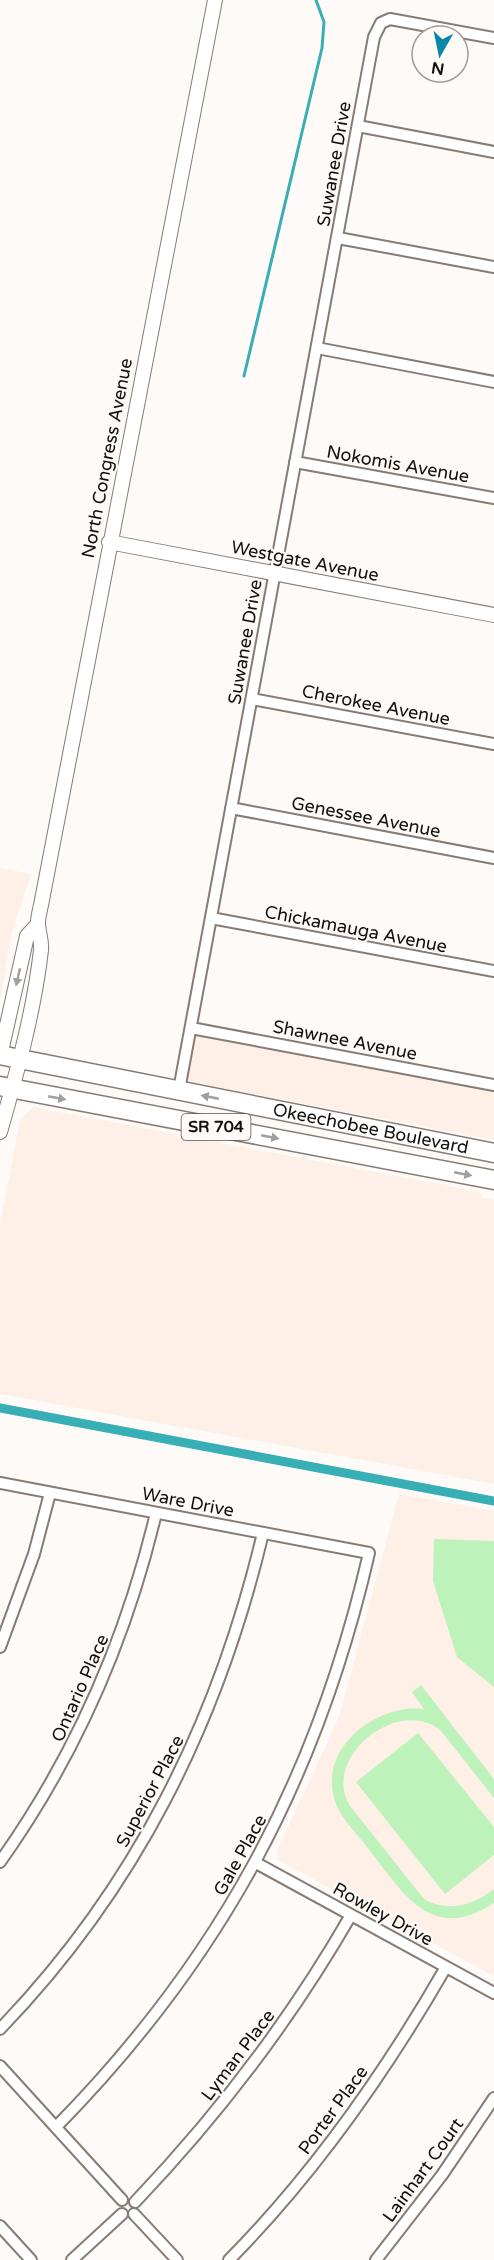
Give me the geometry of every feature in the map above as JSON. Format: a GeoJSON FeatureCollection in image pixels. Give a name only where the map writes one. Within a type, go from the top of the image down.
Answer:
{"type":"FeatureCollection","features":[{"type":"Feature","properties":{"kind":"main road","name":"Okeechobee Boulevard"},"geometry":{"type":"LineString","coordinates":[[0,1055],[494,1153]]}},
{"type":"Feature","properties":{"kind":"main road","name":"Okeechobee Boulevard"},"geometry":{"type":"LineString","coordinates":[[6,1087],[494,1180]]}},
{"type":"Feature","properties":{"kind":"street","name":"North Congress Avenue"},"geometry":{"type":"LineString","coordinates":[[0,1132],[6,1087],[21,1059],[41,952],[42,939],[38,924],[109,542],[215,0]]}},
{"type":"Feature","properties":{"kind":"street","name":"Suwanee Drive"},"geometry":{"type":"LineString","coordinates":[[179,1090],[375,37],[381,23],[390,19],[494,38]]}},
{"type":"Feature","properties":{"kind":"street"},"geometry":{"type":"LineString","coordinates":[[358,126],[494,152]]}},
{"type":"Feature","properties":{"kind":"street"},"geometry":{"type":"LineString","coordinates":[[338,238],[494,267]]}},
{"type":"Feature","properties":{"kind":"street"},"geometry":{"type":"LineString","coordinates":[[317,348],[494,382]]}},
{"type":"Feature","properties":{"kind":"street","name":"Nokomis Avenue"},"geometry":{"type":"LineString","coordinates":[[296,462],[494,498]]}},
{"type":"Feature","properties":{"kind":"street","name":"Westgate Avenue"},"geometry":{"type":"LineString","coordinates":[[109,542],[494,615]]}},
{"type":"Feature","properties":{"kind":"street","name":"Cherokee Avenue"},"geometry":{"type":"LineString","coordinates":[[252,699],[494,744]]}},
{"type":"Feature","properties":{"kind":"street","name":"Genessee Avenue"},"geometry":{"type":"LineString","coordinates":[[231,808],[494,858]]}},
{"type":"Feature","properties":{"kind":"street","name":"Chickamauga Avenue"},"geometry":{"type":"LineString","coordinates":[[211,918],[494,971]]}},
{"type":"Feature","properties":{"kind":"street","name":"North Congress Avenue"},"geometry":{"type":"LineString","coordinates":[[0,1055],[27,936],[38,924]]}},
{"type":"Feature","properties":{"kind":"street","name":"Shawnee Avenue"},"geometry":{"type":"LineString","coordinates":[[190,1028],[494,1085]]}},
{"type":"Feature","properties":{"kind":"street","name":"Ware Drive"},"geometry":{"type":"LineString","coordinates":[[0,1483],[369,1553]]}},
{"type":"Feature","properties":{"kind":"street"},"geometry":{"type":"LineString","coordinates":[[0,1647],[34,1554],[50,1493]]}},
{"type":"Feature","properties":{"kind":"street","name":"Ontario Place"},"geometry":{"type":"LineString","coordinates":[[0,1862],[67,1757],[105,1678],[135,1595],[156,1513]]}},
{"type":"Feature","properties":{"kind":"street","name":"Superior Place"},"geometry":{"type":"LineString","coordinates":[[0,2029],[46,1979],[96,1914],[128,1866],[169,1796],[225,1668],[243,1613],[263,1533]]}},
{"type":"Feature","properties":{"kind":"street","name":"Gale Place"},"geometry":{"type":"LineString","coordinates":[[56,2127],[153,2019],[216,1930],[256,1863],[299,1774],[327,1703],[345,1647],[369,1553]]}},
{"type":"Feature","properties":{"kind":"street","name":"Rowley Drive"},"geometry":{"type":"LineString","coordinates":[[256,1863],[494,1993]]}},
{"type":"Feature","properties":{"kind":"street","name":"Lyman Place"},"geometry":{"type":"LineString","coordinates":[[135,2202],[201,2131],[265,2050],[316,1974],[351,1915]]}},
{"type":"Feature","properties":{"kind":"street","name":"Porter Place"},"geometry":{"type":"LineString","coordinates":[[229,2260],[272,2214],[339,2132],[411,2027],[446,1967]]}},
{"type":"Feature","properties":{"kind":"street"},"geometry":{"type":"LineString","coordinates":[[0,2066],[122,2200]]}},
{"type":"Feature","properties":{"kind":"street","name":"Lainhart Court"},"geometry":{"type":"LineString","coordinates":[[375,2260],[442,2175],[494,2098]]}},
{"type":"Feature","properties":{"kind":"street"},"geometry":{"type":"LineString","coordinates":[[128,2198],[135,2202],[134,2214],[127,2217],[118,2208],[122,2200],[128,2198]]}},
{"type":"Feature","properties":{"kind":"street"},"geometry":{"type":"LineString","coordinates":[[72,2260],[122,2214]]}},
{"type":"Feature","properties":{"kind":"street"},"geometry":{"type":"LineString","coordinates":[[134,2214],[177,2260]]}},
{"type":"Feature","properties":{"kind":"street"},"geometry":{"type":"LineString","coordinates":[[0,2226],[31,2260]]}},
{"type":"Feature","properties":{"kind":"shaded area"},"geometry":{"type":"Polygon","coordinates":[[[0,868],[31,874],[12,932],[0,1001],[0,868]]]}},
{"type":"Feature","properties":{"kind":"shaded area"},"geometry":{"type":"Polygon","coordinates":[[[194,1033],[494,1090],[494,1140],[186,1081],[194,1033]]]}},
{"type":"Feature","properties":{"kind":"shaded area"},"geometry":{"type":"Polygon","coordinates":[[[33,1107],[480,1192],[483,1198],[494,1200],[494,1484],[0,1394],[0,1225],[20,1119],[33,1107]]]}},
{"type":"Feature","properties":{"kind":"shaded area"},"geometry":{"type":"Polygon","coordinates":[[[399,1494],[494,1511],[494,1976],[278,1860],[277,1851],[339,1717],[399,1494]]]}},
{"type":"Feature","properties":{"kind":"green space"},"geometry":{"type":"Polygon","coordinates":[[[434,1539],[494,1541],[494,1687],[457,1657],[433,1581],[434,1539]]]}},
{"type":"Feature","properties":{"kind":"green space"},"geometry":{"type":"Polygon","coordinates":[[[421,1685],[494,1779],[494,1798],[441,1731],[424,1722],[405,1721],[386,1726],[368,1737],[355,1752],[346,1769],[344,1788],[350,1806],[424,1899],[442,1906],[460,1905],[478,1899],[494,1889],[494,1903],[472,1914],[452,1918],[435,1916],[420,1908],[406,1896],[347,1822],[338,1808],[333,1793],[332,1775],[337,1758],[346,1743],[358,1730],[373,1720],[407,1709],[424,1709],[412,1692],[421,1685]]]}},
{"type":"Feature","properties":{"kind":"green space"},"geometry":{"type":"Polygon","coordinates":[[[418,1733],[494,1827],[494,1855],[445,1894],[356,1782],[418,1733]]]}},
{"type":"Feature","properties":{"kind":"waterway"},"geometry":{"type":"LineString","coordinates":[[244,376],[322,48],[324,22],[316,0]]}},
{"type":"Feature","properties":{"kind":"waterway"},"geometry":{"type":"LineString","coordinates":[[0,1408],[494,1501]]}}]}
